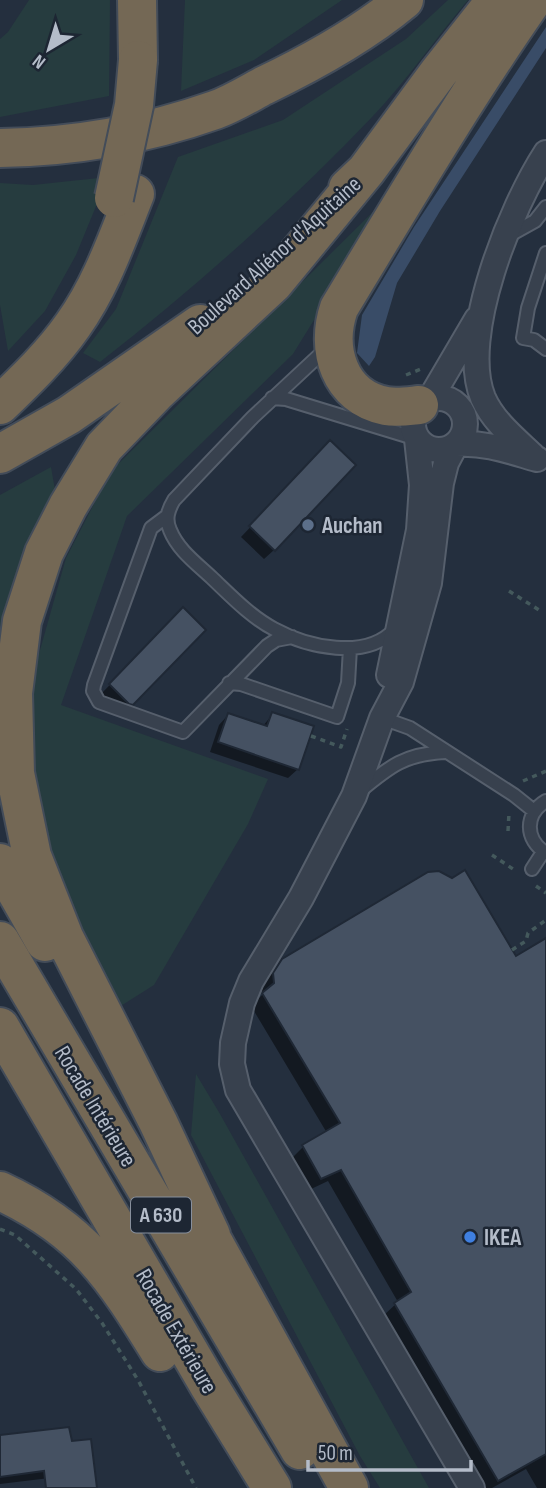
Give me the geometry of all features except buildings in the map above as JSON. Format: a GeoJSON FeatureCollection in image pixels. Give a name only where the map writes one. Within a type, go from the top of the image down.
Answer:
{"type":"FeatureCollection","features":[{"type":"Feature","properties":{"kind":"highway"},"geometry":{"type":"LineString","coordinates":[[137,0],[148,58]]}},
{"type":"Feature","properties":{"kind":"highway"},"geometry":{"type":"LineString","coordinates":[[0,405],[37,369],[73,324],[104,271],[124,196],[134,105],[148,58],[156,0]]}},
{"type":"Feature","properties":{"kind":"highway"},"geometry":{"type":"LineString","coordinates":[[216,110],[299,48],[370,0]]}},
{"type":"Feature","properties":{"kind":"highway"},"geometry":{"type":"LineString","coordinates":[[0,148],[31,148],[97,141],[216,110],[312,62],[383,18],[404,0]]}},
{"type":"Feature","properties":{"kind":"highway","name":"Boulevard Aliénor d'Aquitaine"},"geometry":{"type":"LineString","coordinates":[[0,454],[69,415],[194,330],[261,264],[366,171],[496,0]]}},
{"type":"Feature","properties":{"kind":"highway"},"geometry":{"type":"LineString","coordinates":[[422,414],[366,399],[350,387],[337,368],[333,326],[339,308],[477,83],[533,0]]}},
{"type":"Feature","properties":{"kind":"highway"},"geometry":{"type":"LineString","coordinates":[[211,1235],[158,1122],[64,937],[32,856],[15,773],[13,693],[22,621],[44,553],[68,506],[104,447],[157,392],[274,283],[366,171]]}},
{"type":"Feature","properties":{"kind":"highway"},"geometry":{"type":"LineString","coordinates":[[0,381],[57,314],[124,196]]}},
{"type":"Feature","properties":{"kind":"highway"},"geometry":{"type":"LineString","coordinates":[[0,863],[146,1129],[211,1235],[349,1488]]}},
{"type":"Feature","properties":{"kind":"highway","name":"Rocade Intérieure"},"geometry":{"type":"LineString","coordinates":[[0,940],[323,1488]]}},
{"type":"Feature","properties":{"kind":"highway","name":"Rocade Extérieure"},"geometry":{"type":"LineString","coordinates":[[0,1027],[208,1384],[272,1488]]}},
{"type":"Feature","properties":{"kind":"highway"},"geometry":{"type":"LineString","coordinates":[[0,1191],[28,1203],[57,1222],[88,1248],[136,1313],[248,1488]]}},
{"type":"Feature","properties":{"kind":"street"},"geometry":{"type":"LineString","coordinates":[[382,718],[419,530],[422,503],[422,414],[481,312],[504,237],[533,174],[546,153]]}},
{"type":"Feature","properties":{"kind":"street"},"geometry":{"type":"LineString","coordinates":[[481,312],[477,373],[483,398],[505,430],[541,462]]}},
{"type":"Feature","properties":{"kind":"street"},"geometry":{"type":"LineString","coordinates":[[422,414],[448,399],[462,411],[465,428],[446,463],[441,484],[429,583],[416,634],[401,682],[382,718],[354,796],[301,898],[251,981],[242,1003],[233,1043],[232,1065],[238,1090],[472,1488]]}},
{"type":"Feature","properties":{"kind":"street"},"geometry":{"type":"LineString","coordinates":[[422,414],[431,449],[440,450],[456,444],[475,443],[491,445],[541,462]]}},
{"type":"Feature","properties":{"kind":"lane"},"geometry":{"type":"LineString","coordinates":[[504,237],[536,221],[546,207]]}},
{"type":"Feature","properties":{"kind":"lane"},"geometry":{"type":"LineString","coordinates":[[546,253],[528,308],[523,338],[534,340],[546,349]]}},
{"type":"Feature","properties":{"kind":"lane"},"geometry":{"type":"LineString","coordinates":[[292,637],[267,646],[183,732],[105,705],[99,702],[93,691],[151,528],[167,516],[174,500],[272,398],[333,342]]}},
{"type":"Feature","properties":{"kind":"lane"},"geometry":{"type":"LineString","coordinates":[[272,398],[422,414]]}},
{"type":"Feature","properties":{"kind":"lane"},"geometry":{"type":"LineString","coordinates":[[167,516],[169,529],[179,548],[257,618],[292,637],[350,648],[375,643],[389,635],[400,623]]}},
{"type":"Feature","properties":{"kind":"lane"},"geometry":{"type":"LineString","coordinates":[[229,683],[241,684],[337,717],[348,683],[350,648]]}},
{"type":"Feature","properties":{"kind":"lane"},"geometry":{"type":"LineString","coordinates":[[382,718],[410,728],[514,795],[534,811]]}},
{"type":"Feature","properties":{"kind":"lane"},"geometry":{"type":"LineString","coordinates":[[354,796],[383,771],[409,757],[446,751]]}},
{"type":"Feature","properties":{"kind":"lane"},"geometry":{"type":"LineString","coordinates":[[532,869],[545,852],[536,846],[529,829],[534,811],[546,802]]}},
{"type":"Feature","properties":{"kind":"path"},"geometry":{"type":"LineString","coordinates":[[509,591],[539,610]]}},
{"type":"Feature","properties":{"kind":"path"},"geometry":{"type":"LineString","coordinates":[[512,950],[526,941],[528,933],[546,920]]}},
{"type":"Feature","properties":{"kind":"path"},"geometry":{"type":"LineString","coordinates":[[0,1229],[15,1235],[43,1258],[76,1289],[89,1306],[138,1380],[196,1488]]}},
{"type":"Feature","properties":{"kind":"green space"},"geometry":{"type":"Polygon","coordinates":[[[29,0],[110,0],[109,96],[0,117],[0,39],[8,32],[29,0]]]}},
{"type":"Feature","properties":{"kind":"green space"},"geometry":{"type":"Polygon","coordinates":[[[185,0],[342,0],[254,60],[181,91],[185,0]]]}},
{"type":"Feature","properties":{"kind":"green space"},"geometry":{"type":"Polygon","coordinates":[[[448,0],[468,0],[386,102],[275,213],[172,304],[100,362],[83,353],[116,309],[178,157],[283,120],[406,39],[448,0]]]}},
{"type":"Feature","properties":{"kind":"green space"},"geometry":{"type":"Polygon","coordinates":[[[108,177],[76,255],[45,311],[8,351],[0,305],[0,183],[33,185],[108,177]]]}},
{"type":"Feature","properties":{"kind":"green space"},"geometry":{"type":"Polygon","coordinates":[[[393,192],[293,354],[127,516],[61,705],[268,779],[248,824],[154,985],[116,1009],[61,892],[34,776],[33,675],[66,558],[111,471],[393,192]]]}},
{"type":"Feature","properties":{"kind":"green space"},"geometry":{"type":"Polygon","coordinates":[[[51,467],[55,490],[0,627],[0,495],[51,467]]]}},
{"type":"Feature","properties":{"kind":"green space"},"geometry":{"type":"Polygon","coordinates":[[[196,1074],[429,1488],[380,1488],[360,1456],[191,1135],[196,1074]]]}},
{"type":"Feature","properties":{"kind":"water"},"geometry":{"type":"Polygon","coordinates":[[[546,27],[546,48],[440,211],[397,283],[375,357],[369,366],[357,353],[362,315],[414,227],[546,27]]]}},
{"type":"Feature","properties":{"kind":"place","name":"Auchan"},"geometry":{"type":"Point","coordinates":[308,525]}},
{"type":"Feature","properties":{"kind":"place","name":"IKEA"},"geometry":{"type":"Point","coordinates":[470,1237]}}]}
